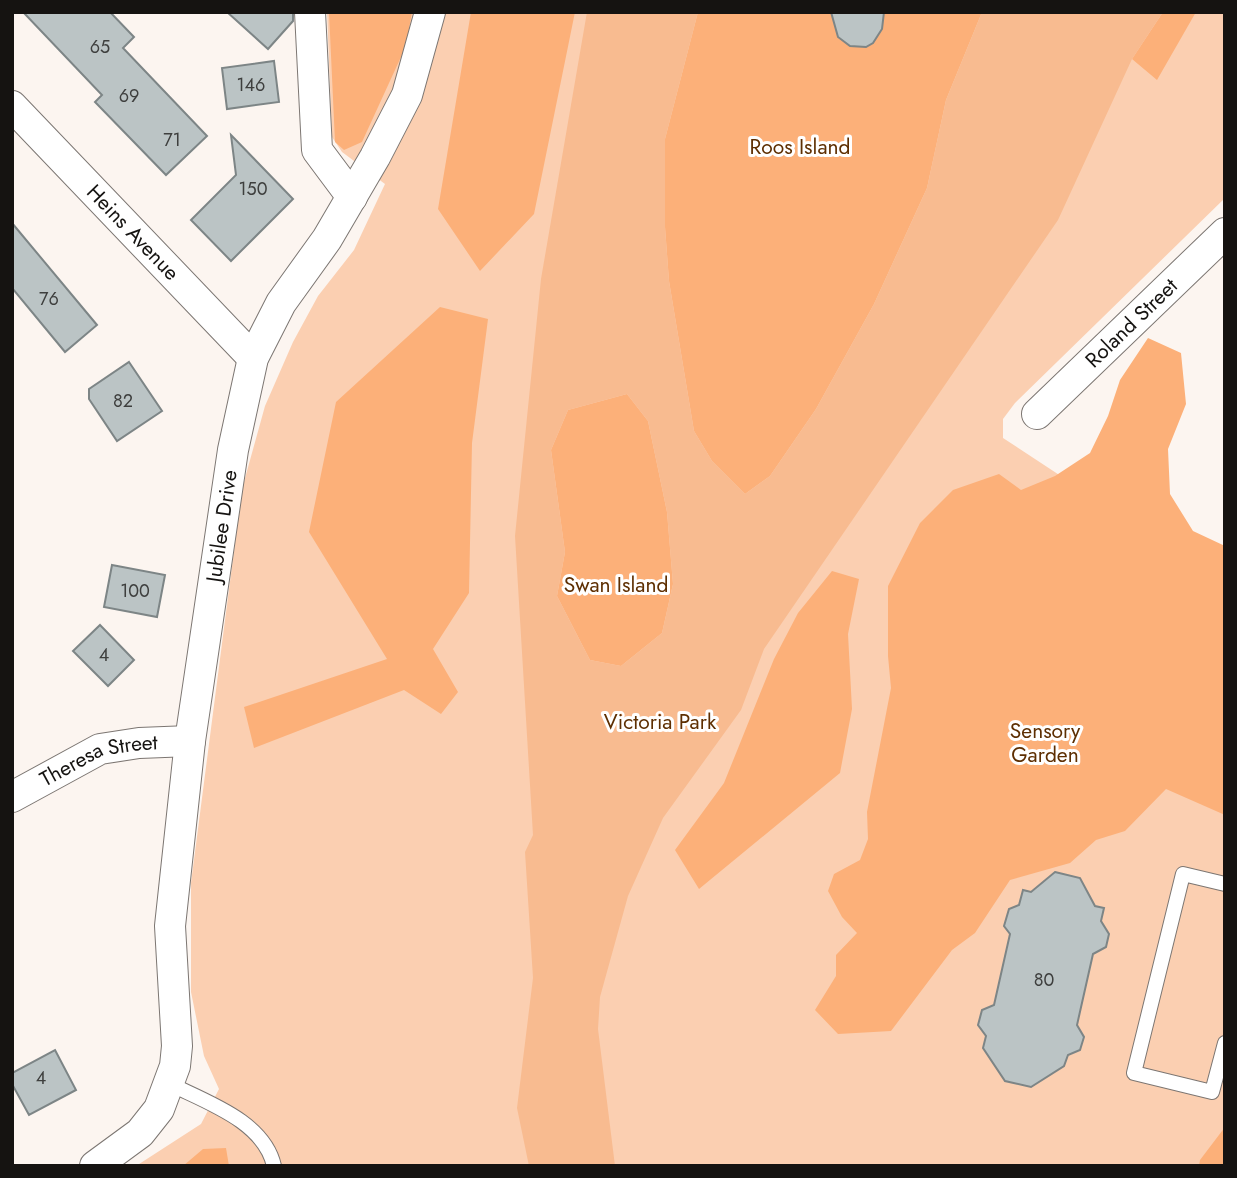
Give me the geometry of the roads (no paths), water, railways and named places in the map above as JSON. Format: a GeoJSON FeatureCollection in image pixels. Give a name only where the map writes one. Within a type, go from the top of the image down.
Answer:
{"type":"FeatureCollection","features":[{"type":"Feature","properties":{"kind":"street"},"geometry":{"type":"LineString","coordinates":[[310,12],[317,150],[352,197]]}},
{"type":"Feature","properties":{"kind":"street","name":"Jubilee Drive"},"geometry":{"type":"LineString","coordinates":[[98,1165],[140,1133],[159,1109],[175,1066],[177,1045],[170,926],[190,741],[233,450],[253,358],[281,303],[352,197],[407,95],[430,12]]}},
{"type":"Feature","properties":{"kind":"street","name":"Heins Avenue"},"geometry":{"type":"LineString","coordinates":[[12,106],[253,358]]}},
{"type":"Feature","properties":{"kind":"street","name":"Roland Street"},"geometry":{"type":"LineString","coordinates":[[1037,414],[1225,233]]}},
{"type":"Feature","properties":{"kind":"street","name":"Theresa Street"},"geometry":{"type":"LineString","coordinates":[[12,797],[100,749],[139,743],[190,741]]}},
{"type":"Feature","properties":{"kind":"lane"},"geometry":{"type":"LineString","coordinates":[[1225,884],[1183,874],[1133,1073],[1212,1092],[1225,1043]]}},
{"type":"Feature","properties":{"kind":"lane"},"geometry":{"type":"LineString","coordinates":[[168,1083],[256,1132],[271,1153],[274,1166]]}},
{"type":"Feature","properties":{"kind":"park label","name":"Roos Island"},"geometry":{"type":"Point","coordinates":[800,147]}},
{"type":"Feature","properties":{"kind":"park label","name":"Swan Island"},"geometry":{"type":"Point","coordinates":[616,585]}},
{"type":"Feature","properties":{"kind":"park label","name":"Victoria Park"},"geometry":{"type":"Point","coordinates":[660,722]}},
{"type":"Feature","properties":{"kind":"park label","name":"Sensory Garden"},"geometry":{"type":"Point","coordinates":[1045,743]}}]}
